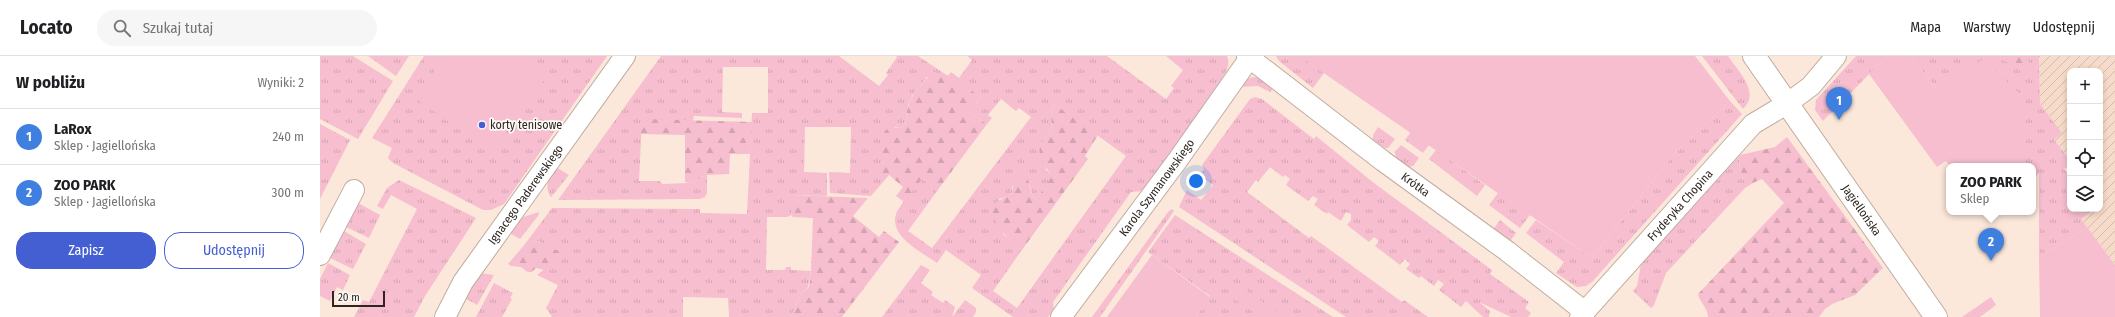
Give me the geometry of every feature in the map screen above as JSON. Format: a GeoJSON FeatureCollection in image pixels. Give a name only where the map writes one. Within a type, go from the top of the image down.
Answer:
{"type":"FeatureCollection","features":[{"type":"Feature","properties":{"kind":"street","name":"Ignacego Paderewskiego"},"geometry":{"type":"LineString","coordinates":[[445,317],[463,282],[625,56]]}},
{"type":"Feature","properties":{"kind":"street","name":"Jagiellońska"},"geometry":{"type":"LineString","coordinates":[[1754,56],[1936,317]]}},
{"type":"Feature","properties":{"kind":"street","name":"Fryderyka Chopina"},"geometry":{"type":"LineString","coordinates":[[1583,314],[1749,129],[1762,118],[1788,103],[1811,86],[1836,56]]}},
{"type":"Feature","properties":{"kind":"street","name":"Krótka"},"geometry":{"type":"LineString","coordinates":[[1249,57],[1372,153],[1507,251],[1583,314]]}},
{"type":"Feature","properties":{"kind":"street","name":"Karola Szymanowskiego"},"geometry":{"type":"LineString","coordinates":[[1062,317],[1177,162],[1249,57]]}},
{"type":"Feature","properties":{"kind":"street"},"geometry":{"type":"LineString","coordinates":[[320,255],[354,190]]}},
{"type":"Feature","properties":{"kind":"shaded area"},"geometry":{"type":"Polygon","coordinates":[[[2039,56],[2115,56],[2115,265],[2081,219],[2091,212],[2103,212],[2103,68],[2067,68],[2067,156],[2054,140],[2062,133],[2040,104],[2039,56]]]}},
{"type":"Feature","properties":{"kind":"green space"},"geometry":{"type":"Polygon","coordinates":[[[320,56],[353,56],[393,81],[358,139],[320,119],[320,56]]]}},
{"type":"Feature","properties":{"kind":"green space"},"geometry":{"type":"Polygon","coordinates":[[[368,56],[409,56],[396,76],[368,56]]]}},
{"type":"Feature","properties":{"kind":"green space"},"geometry":{"type":"Polygon","coordinates":[[[424,56],[607,56],[504,204],[491,210],[483,210],[393,163],[388,158],[392,148],[372,138],[424,56]]]}},
{"type":"Feature","properties":{"kind":"green space","name":"korty tenisowe"},"geometry":{"type":"Polygon","coordinates":[[[445,56],[523,56],[549,74],[491,152],[415,98],[445,56]]]}},
{"type":"Feature","properties":{"kind":"green space"},"geometry":{"type":"Polygon","coordinates":[[[661,56],[839,56],[879,86],[888,75],[886,73],[897,57],[896,56],[918,56],[948,76],[951,72],[959,78],[972,60],[967,56],[1107,56],[1166,99],[1174,88],[1171,86],[1183,70],[1166,56],[1227,56],[1228,60],[1228,66],[1224,75],[1144,191],[1131,192],[1053,302],[1054,310],[1048,317],[1013,317],[972,288],[981,275],[946,250],[937,263],[908,243],[897,230],[895,222],[896,214],[922,178],[937,191],[908,231],[932,248],[1031,117],[1019,108],[1016,111],[1001,99],[988,115],[992,118],[987,124],[970,113],[981,97],[927,77],[912,96],[908,105],[905,126],[900,128],[895,127],[887,161],[882,164],[889,175],[871,196],[830,193],[829,172],[850,173],[851,127],[805,127],[804,172],[827,173],[827,196],[791,195],[791,215],[787,217],[767,217],[766,270],[785,270],[786,267],[791,267],[791,270],[811,271],[808,287],[801,294],[791,317],[729,317],[728,298],[683,297],[683,317],[552,317],[546,308],[558,285],[537,275],[562,255],[538,241],[525,244],[552,208],[700,209],[700,213],[747,214],[752,113],[768,113],[768,67],[723,67],[722,112],[742,113],[742,118],[694,116],[693,121],[642,120],[639,181],[660,181],[662,184],[689,183],[707,175],[707,193],[705,197],[700,199],[558,200],[661,56]],[[1054,104],[1051,114],[1052,132],[1045,138],[1041,145],[1046,170],[1054,175],[1036,200],[1032,195],[1030,185],[1012,186],[1013,192],[1008,196],[999,199],[1003,234],[1020,249],[1019,254],[993,291],[1017,308],[1126,156],[1054,104]]]}},
{"type":"Feature","properties":{"kind":"green space"},"geometry":{"type":"Polygon","coordinates":[[[1276,56],[1299,56],[1324,73],[1313,88],[1279,61],[1276,56]]]}},
{"type":"Feature","properties":{"kind":"green space"},"geometry":{"type":"Polygon","coordinates":[[[1299,56],[1695,56],[1730,101],[1674,154],[1592,258],[1299,56]]]}},
{"type":"Feature","properties":{"kind":"green space"},"geometry":{"type":"Polygon","coordinates":[[[1702,56],[1728,56],[1742,75],[1749,89],[1750,96],[1743,109],[1702,56]]]}},
{"type":"Feature","properties":{"kind":"green space"},"geometry":{"type":"Polygon","coordinates":[[[1856,56],[1887,56],[1823,121],[1815,110],[1816,100],[1856,56]]]}},
{"type":"Feature","properties":{"kind":"green space"},"geometry":{"type":"Polygon","coordinates":[[[1887,56],[1910,56],[1937,89],[1984,59],[2026,100],[2026,163],[1948,163],[1946,161],[1937,167],[1869,74],[1887,56]]]}},
{"type":"Feature","properties":{"kind":"green space"},"geometry":{"type":"Polygon","coordinates":[[[1910,56],[2039,56],[2040,104],[2062,133],[2054,140],[2067,156],[2067,167],[2064,169],[2067,173],[2067,212],[2091,212],[2081,219],[2087,227],[2039,258],[2039,172],[2036,176],[2036,163],[2026,163],[2026,100],[1937,89],[1910,56]]]}},
{"type":"Feature","properties":{"kind":"green space"},"geometry":{"type":"Polygon","coordinates":[[[1994,56],[2028,56],[2029,63],[2025,70],[2020,71],[2017,67],[1994,56]]]}},
{"type":"Feature","properties":{"kind":"green space"},"geometry":{"type":"Polygon","coordinates":[[[934,72],[949,76],[981,97],[970,113],[987,124],[937,191],[922,179],[904,202],[896,196],[903,187],[889,175],[881,173],[880,166],[887,161],[882,152],[881,139],[882,135],[888,128],[900,128],[905,126],[907,109],[913,96],[927,78],[934,72]]]}},
{"type":"Feature","properties":{"kind":"green space"},"geometry":{"type":"Polygon","coordinates":[[[1253,77],[1263,78],[1276,85],[1270,92],[1258,86],[1239,87],[1247,79],[1253,77]]]}},
{"type":"Feature","properties":{"kind":"green space"},"geometry":{"type":"Polygon","coordinates":[[[1255,97],[1262,99],[1314,139],[1316,136],[1374,183],[1492,270],[1490,274],[1529,302],[1525,308],[1531,313],[1528,317],[1511,317],[1479,302],[1490,311],[1489,317],[1483,317],[1466,301],[1461,307],[1439,290],[1444,284],[1438,280],[1434,286],[1421,276],[1419,278],[1406,269],[1410,264],[1405,259],[1400,265],[1375,246],[1379,241],[1374,237],[1369,242],[1347,225],[1351,220],[1351,214],[1346,212],[1341,221],[1328,212],[1327,214],[1314,205],[1318,199],[1313,196],[1308,201],[1286,185],[1290,179],[1285,175],[1283,177],[1270,167],[1258,182],[1256,180],[1247,192],[1309,238],[1311,236],[1402,302],[1404,300],[1428,317],[1346,317],[1179,207],[1187,190],[1201,200],[1213,185],[1199,175],[1204,170],[1202,165],[1250,99],[1255,97]]]}},
{"type":"Feature","properties":{"kind":"green space"},"geometry":{"type":"Polygon","coordinates":[[[1730,101],[1742,114],[1592,282],[1586,286],[1577,287],[1556,273],[1564,262],[1526,233],[1536,220],[1592,258],[1674,154],[1730,101]]]}},
{"type":"Feature","properties":{"kind":"green space"},"geometry":{"type":"Polygon","coordinates":[[[1054,104],[1098,135],[1085,156],[1088,159],[1019,254],[1020,249],[1005,235],[998,225],[992,206],[1013,192],[1013,179],[1019,176],[1028,180],[1032,195],[1036,200],[1053,175],[1043,163],[1040,148],[1041,143],[1052,132],[1051,114],[1054,104]]]}},
{"type":"Feature","properties":{"kind":"green space"},"geometry":{"type":"Polygon","coordinates":[[[642,119],[752,122],[750,154],[730,154],[729,174],[707,175],[689,183],[685,182],[685,135],[640,134],[642,119]]]}},
{"type":"Feature","properties":{"kind":"green space"},"geometry":{"type":"Polygon","coordinates":[[[320,124],[350,140],[320,199],[320,124]]]}},
{"type":"Feature","properties":{"kind":"green space"},"geometry":{"type":"Polygon","coordinates":[[[1378,127],[1395,139],[1388,148],[1385,148],[1373,140],[1373,135],[1378,127]]]}},
{"type":"Feature","properties":{"kind":"green space"},"geometry":{"type":"Polygon","coordinates":[[[1411,132],[1429,145],[1423,153],[1405,140],[1411,132]]]}},
{"type":"Feature","properties":{"kind":"green space"},"geometry":{"type":"Polygon","coordinates":[[[1787,137],[1883,268],[1855,295],[1832,304],[1825,309],[1819,317],[1708,317],[1707,311],[1698,294],[1784,203],[1762,179],[1753,183],[1744,179],[1739,167],[1740,155],[1775,147],[1787,137]]]}},
{"type":"Feature","properties":{"kind":"green space"},"geometry":{"type":"Polygon","coordinates":[[[1401,145],[1419,158],[1413,166],[1409,167],[1396,157],[1395,152],[1401,145]]]}},
{"type":"Feature","properties":{"kind":"green space"},"geometry":{"type":"Polygon","coordinates":[[[1436,150],[1485,185],[1477,196],[1429,159],[1436,150]]]}},
{"type":"Feature","properties":{"kind":"green space"},"geometry":{"type":"Polygon","coordinates":[[[1740,155],[1739,167],[1744,179],[1753,183],[1745,188],[1666,273],[1654,305],[1651,308],[1633,291],[1637,286],[1641,264],[1740,155]]]}},
{"type":"Feature","properties":{"kind":"green space"},"geometry":{"type":"Polygon","coordinates":[[[556,167],[569,175],[551,197],[547,185],[556,167]]]}},
{"type":"Feature","properties":{"kind":"green space"},"geometry":{"type":"Polygon","coordinates":[[[399,180],[476,218],[425,296],[414,317],[354,317],[363,300],[369,302],[417,209],[391,195],[383,209],[377,206],[387,188],[399,180]]]}},
{"type":"Feature","properties":{"kind":"green space"},"geometry":{"type":"Polygon","coordinates":[[[1498,193],[1530,215],[1520,228],[1489,205],[1498,193]]]}},
{"type":"Feature","properties":{"kind":"green space"},"geometry":{"type":"Polygon","coordinates":[[[791,195],[868,198],[853,216],[879,237],[884,231],[899,242],[842,317],[791,317],[801,294],[809,287],[813,218],[793,217],[791,215],[791,195]]]}},
{"type":"Feature","properties":{"kind":"green space"},"geometry":{"type":"Polygon","coordinates":[[[358,203],[380,215],[369,238],[346,227],[358,203]]]}},
{"type":"Feature","properties":{"kind":"green space"},"geometry":{"type":"Polygon","coordinates":[[[1172,209],[1174,211],[1100,317],[1092,317],[1168,212],[1172,209]]]}},
{"type":"Feature","properties":{"kind":"green space"},"geometry":{"type":"Polygon","coordinates":[[[539,212],[538,216],[520,239],[509,233],[520,218],[539,212]]]}},
{"type":"Feature","properties":{"kind":"green space"},"geometry":{"type":"Polygon","coordinates":[[[1175,215],[1333,317],[1196,317],[1210,296],[1148,252],[1175,215]]]}},
{"type":"Feature","properties":{"kind":"green space"},"geometry":{"type":"Polygon","coordinates":[[[1500,220],[1516,233],[1508,244],[1492,231],[1500,220]]]}},
{"type":"Feature","properties":{"kind":"green space"},"geometry":{"type":"Polygon","coordinates":[[[2087,227],[2115,265],[2115,317],[2040,317],[2039,258],[2087,227]]]}},
{"type":"Feature","properties":{"kind":"green space"},"geometry":{"type":"Polygon","coordinates":[[[344,231],[366,244],[353,269],[330,258],[344,231]]]}},
{"type":"Feature","properties":{"kind":"green space"},"geometry":{"type":"Polygon","coordinates":[[[532,241],[543,243],[560,251],[562,255],[544,270],[536,268],[532,272],[528,272],[521,267],[511,266],[508,264],[525,244],[532,241]]]}},
{"type":"Feature","properties":{"kind":"green space"},"geometry":{"type":"Polygon","coordinates":[[[1152,255],[1210,297],[1196,317],[1107,317],[1152,255]]]}},
{"type":"Feature","properties":{"kind":"green space"},"geometry":{"type":"Polygon","coordinates":[[[328,263],[350,275],[343,290],[337,287],[330,301],[320,296],[320,279],[328,263]]]}},
{"type":"Feature","properties":{"kind":"green space"},"geometry":{"type":"Polygon","coordinates":[[[921,265],[930,270],[921,283],[933,292],[931,295],[943,303],[945,300],[955,307],[952,317],[882,317],[921,265]]]}},
{"type":"Feature","properties":{"kind":"green space"},"geometry":{"type":"Polygon","coordinates":[[[480,273],[494,275],[477,305],[463,297],[480,273]]]}},
{"type":"Feature","properties":{"kind":"green space"},"geometry":{"type":"Polygon","coordinates":[[[494,283],[513,293],[510,298],[512,299],[502,317],[476,317],[494,283]]]}},
{"type":"Feature","properties":{"kind":"green space"},"geometry":{"type":"Polygon","coordinates":[[[1238,285],[1285,317],[1260,317],[1230,296],[1238,285]]]}},
{"type":"Feature","properties":{"kind":"green space"},"geometry":{"type":"Polygon","coordinates":[[[1991,297],[1996,305],[1980,317],[1962,317],[1991,297]]]}},
{"type":"Feature","properties":{"kind":"green space"},"geometry":{"type":"Polygon","coordinates":[[[965,300],[976,308],[976,312],[973,317],[952,317],[965,300]]]}},
{"type":"Feature","properties":{"kind":"place","name":"LaRox"},"geometry":{"type":"Point","coordinates":[1839,120]}},
{"type":"Feature","properties":{"kind":"place","name":"korty tenisowe"},"geometry":{"type":"Point","coordinates":[482,125]}},
{"type":"Feature","properties":{"kind":"place","name":"ZOO PARK"},"geometry":{"type":"Point","coordinates":[1991,261]}}]}
